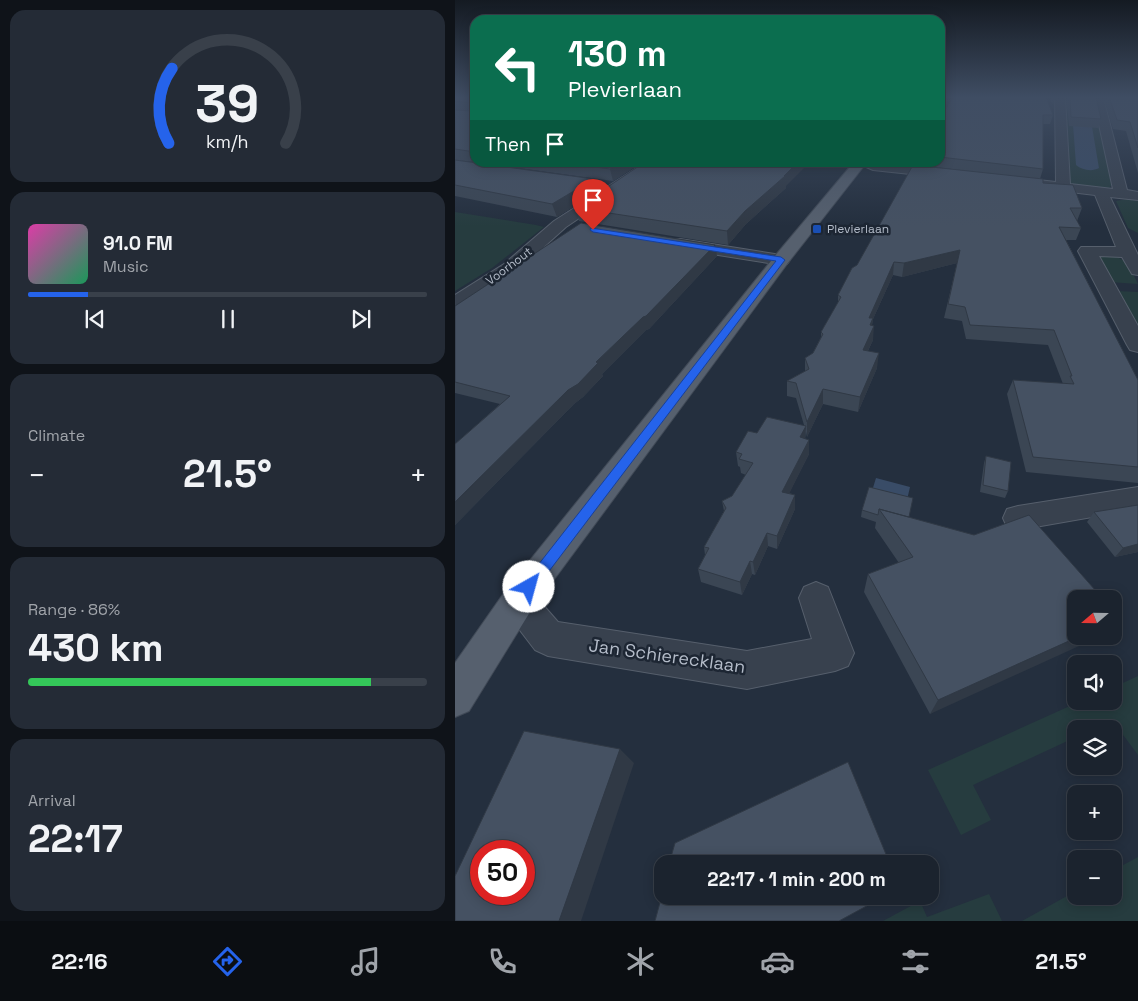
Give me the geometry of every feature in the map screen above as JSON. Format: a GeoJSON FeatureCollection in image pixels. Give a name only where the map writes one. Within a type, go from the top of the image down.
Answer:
{"type":"FeatureCollection","features":[{"type":"Feature","properties":{"kind":"main road"},"geometry":{"type":"LineString","coordinates":[[455,697],[518,601],[781,260],[857,167]]}},
{"type":"Feature","properties":{"kind":"street"},"geometry":{"type":"LineString","coordinates":[[1061,140],[1063,187]]}},
{"type":"Feature","properties":{"kind":"street"},"geometry":{"type":"LineString","coordinates":[[1111,140],[1124,180],[1121,194]]}},
{"type":"Feature","properties":{"kind":"street","name":"Voorhout"},"geometry":{"type":"LineString","coordinates":[[455,303],[510,268],[560,224],[648,167]]}},
{"type":"Feature","properties":{"kind":"street"},"geometry":{"type":"LineString","coordinates":[[883,167],[959,175]]}},
{"type":"Feature","properties":{"kind":"street"},"geometry":{"type":"LineString","coordinates":[[1025,183],[1138,196]]}},
{"type":"Feature","properties":{"kind":"street"},"geometry":{"type":"LineString","coordinates":[[597,186],[616,188]]}},
{"type":"Feature","properties":{"kind":"street"},"geometry":{"type":"LineString","coordinates":[[1101,192],[1129,242],[1138,270]]}},
{"type":"Feature","properties":{"kind":"street"},"geometry":{"type":"LineString","coordinates":[[560,224],[585,228]]}},
{"type":"Feature","properties":{"kind":"street"},"geometry":{"type":"LineString","coordinates":[[666,241],[781,260]]}},
{"type":"Feature","properties":{"kind":"street"},"geometry":{"type":"LineString","coordinates":[[1129,242],[1087,251],[1138,345]]}},
{"type":"Feature","properties":{"kind":"street"},"geometry":{"type":"LineString","coordinates":[[1018,518],[1138,498]]}},
{"type":"Feature","properties":{"kind":"street","name":"Jan Schierecklaan"},"geometry":{"type":"LineString","coordinates":[[518,601],[548,638],[747,670],[835,653],[816,598]]}},
{"type":"Feature","properties":{"kind":"green space"},"geometry":{"type":"Polygon","coordinates":[[[1066,140],[1082,140],[1089,170],[1097,169],[1093,140],[1103,140],[1112,184],[1109,188],[1073,185],[1067,180],[1066,140]]]}},
{"type":"Feature","properties":{"kind":"green space"},"geometry":{"type":"Polygon","coordinates":[[[1138,200],[1138,233],[1128,228],[1116,201],[1138,200]]]}},
{"type":"Feature","properties":{"kind":"green space"},"geometry":{"type":"Polygon","coordinates":[[[455,212],[544,227],[492,268],[455,291],[455,212]]]}},
{"type":"Feature","properties":{"kind":"green space"},"geometry":{"type":"Polygon","coordinates":[[[1097,257],[1113,257],[1124,261],[1138,284],[1109,282],[1097,257]]]}},
{"type":"Feature","properties":{"kind":"green space"},"geometry":{"type":"Polygon","coordinates":[[[1117,291],[1138,292],[1138,328],[1117,291]]]}},
{"type":"Feature","properties":{"kind":"green space"},"geometry":{"type":"Polygon","coordinates":[[[1138,676],[1138,755],[1122,733],[1122,720],[1067,720],[1067,741],[973,785],[991,820],[961,835],[928,770],[1067,707],[1067,710],[1122,710],[1122,683],[1138,676]]]}},
{"type":"Feature","properties":{"kind":"green space"},"geometry":{"type":"Polygon","coordinates":[[[1138,857],[1138,921],[1022,921],[1067,896],[1067,905],[1122,905],[1122,866],[1138,857]]]}},
{"type":"Feature","properties":{"kind":"green space"},"geometry":{"type":"Polygon","coordinates":[[[989,894],[1002,921],[883,921],[913,905],[922,905],[927,917],[989,894]]]}},
{"type":"Feature","properties":{"kind":"water"},"geometry":{"type":"Polygon","coordinates":[[[1074,140],[1094,140],[1099,168],[1087,170],[1076,165],[1074,140]]]}},
{"type":"Feature","properties":{"kind":"water"},"geometry":{"type":"Polygon","coordinates":[[[876,478],[910,487],[907,500],[872,491],[876,478]]]}},
{"type":"Feature","properties":{"kind":"building"},"geometry":{"type":"Polygon","coordinates":[[[455,140],[470,140],[470,151],[455,149],[455,140]]]}},
{"type":"Feature","properties":{"kind":"building"},"geometry":{"type":"Polygon","coordinates":[[[945,140],[1043,140],[1043,169],[945,158],[945,140]]]}},
{"type":"Feature","properties":{"kind":"building"},"geometry":{"type":"Polygon","coordinates":[[[455,160],[470,162],[470,167],[506,167],[594,179],[552,204],[455,185],[455,160]]]}},
{"type":"Feature","properties":{"kind":"building"},"geometry":{"type":"Polygon","coordinates":[[[595,167],[613,167],[610,169],[595,167]]]}},
{"type":"Feature","properties":{"kind":"building"},"geometry":{"type":"Polygon","coordinates":[[[638,167],[793,167],[745,211],[727,231],[576,208],[638,167]]]}},
{"type":"Feature","properties":{"kind":"building"},"geometry":{"type":"Polygon","coordinates":[[[912,167],[932,167],[1043,179],[1043,183],[1073,185],[1082,208],[1070,208],[1081,228],[1059,227],[1138,380],[1138,467],[1033,457],[1013,380],[1074,384],[1070,376],[1072,376],[1054,330],[970,325],[965,307],[948,304],[960,250],[904,263],[894,262],[869,318],[873,318],[870,325],[874,326],[863,350],[879,353],[860,397],[823,389],[807,422],[796,383],[787,381],[809,369],[805,358],[813,353],[823,334],[821,332],[841,297],[838,295],[852,268],[857,265],[912,167]]]}},
{"type":"Feature","properties":{"kind":"building"},"geometry":{"type":"Polygon","coordinates":[[[581,223],[715,245],[646,316],[596,362],[598,363],[578,384],[568,390],[455,502],[455,444],[510,396],[455,382],[455,306],[581,223]]]}},
{"type":"Feature","properties":{"kind":"building"},"geometry":{"type":"Polygon","coordinates":[[[767,417],[806,426],[800,437],[809,440],[782,492],[795,495],[777,536],[767,533],[753,562],[750,561],[740,582],[698,569],[709,548],[704,547],[726,508],[722,501],[732,496],[753,463],[739,459],[742,454],[736,452],[748,431],[757,433],[767,417]]]}},
{"type":"Feature","properties":{"kind":"building"},"geometry":{"type":"Polygon","coordinates":[[[986,456],[1011,462],[1008,491],[983,485],[986,456]]]}},
{"type":"Feature","properties":{"kind":"building"},"geometry":{"type":"Polygon","coordinates":[[[869,487],[913,498],[909,517],[879,509],[878,515],[862,510],[869,487]]]}},
{"type":"Feature","properties":{"kind":"building"},"geometry":{"type":"Polygon","coordinates":[[[1138,505],[1138,544],[1123,548],[1094,512],[1138,505]]]}},
{"type":"Feature","properties":{"kind":"building"},"geometry":{"type":"Polygon","coordinates":[[[879,509],[974,535],[1029,515],[1095,590],[1067,590],[1067,642],[938,700],[868,574],[913,557],[879,509]]]}},
{"type":"Feature","properties":{"kind":"building"},"geometry":{"type":"Polygon","coordinates":[[[524,731],[620,749],[559,921],[455,921],[455,876],[470,844],[470,905],[535,905],[535,840],[472,840],[524,731]]]}},
{"type":"Feature","properties":{"kind":"building"},"geometry":{"type":"Polygon","coordinates":[[[848,762],[886,855],[672,855],[675,843],[848,762]]]}},
{"type":"Feature","properties":{"kind":"building"},"geometry":{"type":"Polygon","coordinates":[[[659,905],[868,905],[839,921],[655,921],[659,905]]]}},
{"type":"Feature","properties":{"kind":"place","name":"Plevierlaan"},"geometry":{"type":"Point","coordinates":[817,229]}},
{"type":"Feature","properties":{"kind":"route"},"geometry":{"type":"LineString","coordinates":[[529,587],[781,260],[593,230]]}}]}
